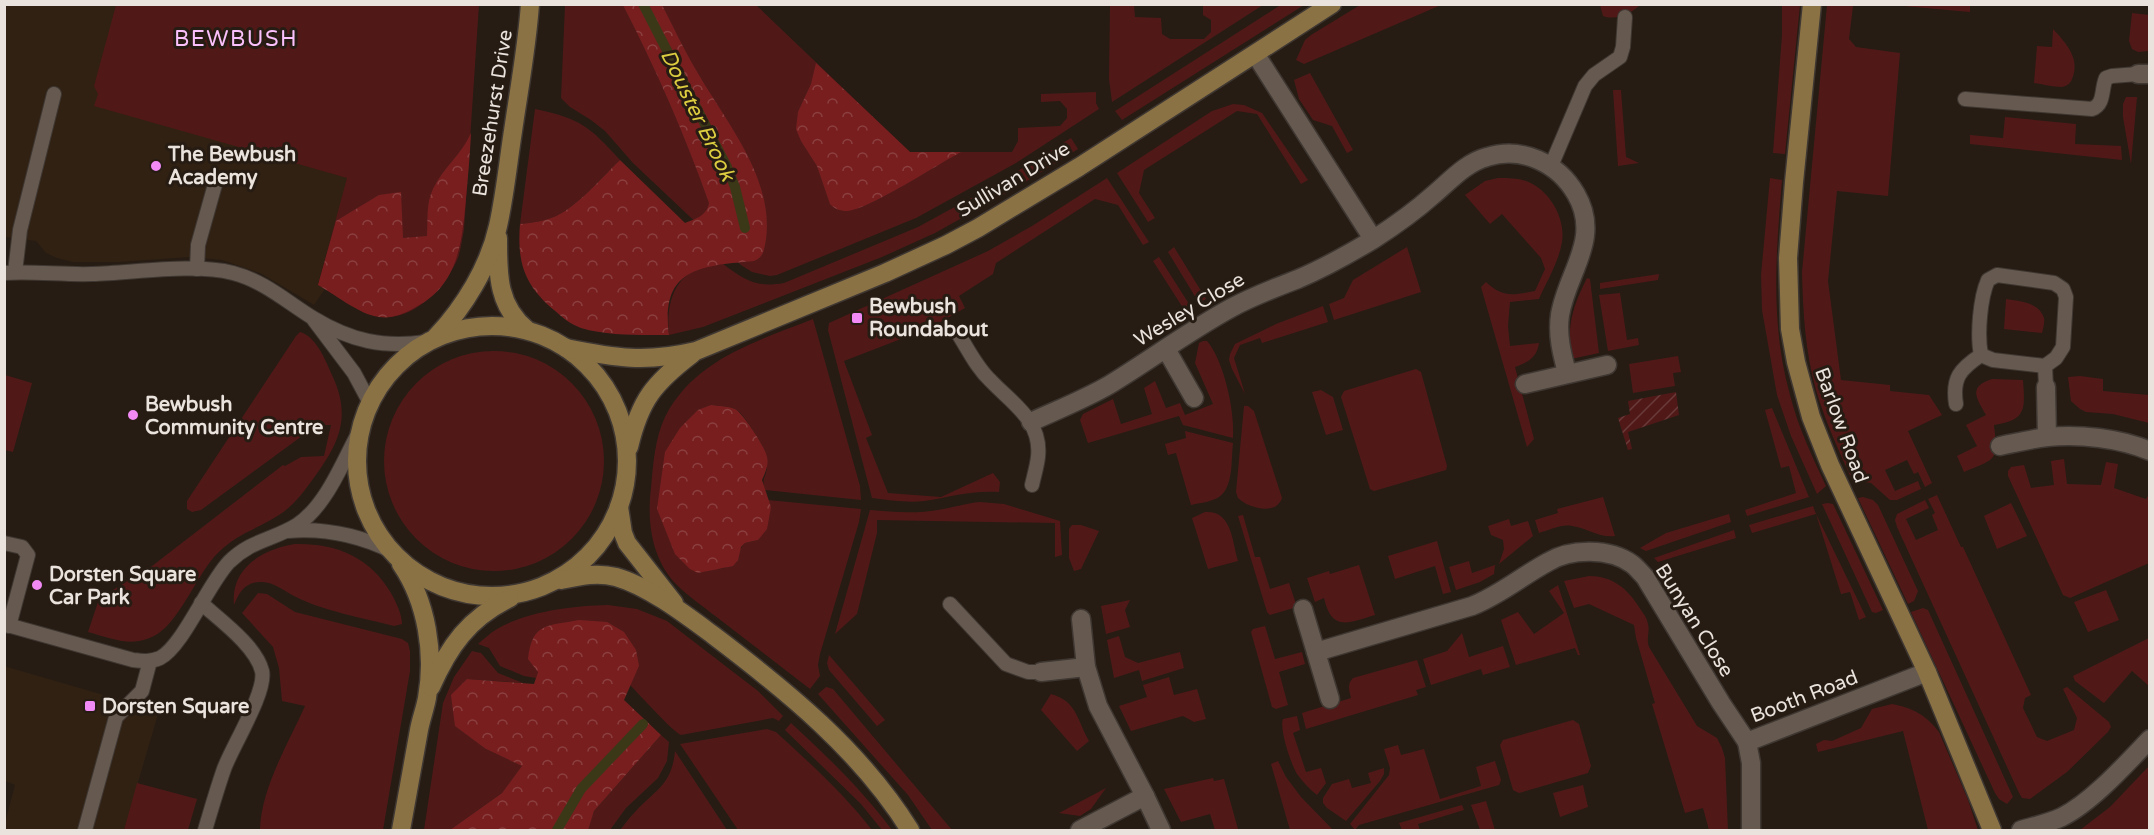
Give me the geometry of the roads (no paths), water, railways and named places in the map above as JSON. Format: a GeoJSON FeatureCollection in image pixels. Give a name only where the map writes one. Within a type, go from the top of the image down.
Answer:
{"type":"FeatureCollection","features":[{"type":"Feature","properties":{"kind":"street","name":"Breezehurst Drive"},"geometry":{"type":"LineString","coordinates":[[528,331],[512,316],[503,294],[498,270],[498,227],[523,66],[530,4]]}},
{"type":"Feature","properties":{"kind":"street","name":"Sullivan Drive"},"geometry":{"type":"LineString","coordinates":[[566,348],[639,360],[671,357],[696,351],[885,273],[946,245],[1060,179],[1332,4]]}},
{"type":"Feature","properties":{"kind":"street","name":"Barlow Road"},"geometry":{"type":"LineString","coordinates":[[1812,4],[1789,236],[1788,275],[1793,345],[1800,380],[1819,440],[1927,672],[1992,831]]}},
{"type":"Feature","properties":{"kind":"street"},"geometry":{"type":"LineString","coordinates":[[1256,55],[1373,239]]}},
{"type":"Feature","properties":{"kind":"street","name":"Wesley Close"},"geometry":{"type":"LineString","coordinates":[[1031,422],[1106,387],[1232,307],[1264,291],[1328,265],[1373,239],[1404,219],[1462,169],[1486,157],[1512,153],[1532,157],[1551,166],[1567,180],[1577,196],[1584,216],[1585,236],[1581,256],[1560,315],[1559,337],[1567,373]]}},
{"type":"Feature","properties":{"kind":"street","name":"Breezehurst Drive"},"geometry":{"type":"LineString","coordinates":[[431,340],[447,325],[470,291],[498,227]]}},
{"type":"Feature","properties":{"kind":"street"},"geometry":{"type":"LineString","coordinates":[[401,831],[427,697],[430,662],[425,621],[414,586],[370,519],[361,493],[357,453],[360,430],[380,384],[410,353],[431,340],[448,333],[478,326],[498,326],[528,331],[566,348],[594,372],[611,398],[624,429],[627,456],[626,477],[619,506],[609,527],[591,553],[572,569],[551,582]]}},
{"type":"Feature","properties":{"kind":"street"},"geometry":{"type":"LineString","coordinates":[[1166,349],[1194,398]]}},
{"type":"Feature","properties":{"kind":"street","name":"Sullivan Drive"},"geometry":{"type":"LineString","coordinates":[[627,456],[638,417],[650,393],[665,376],[696,351]]}},
{"type":"Feature","properties":{"kind":"street"},"geometry":{"type":"LineString","coordinates":[[1525,384],[1607,365]]}},
{"type":"Feature","properties":{"kind":"street"},"geometry":{"type":"LineString","coordinates":[[2046,387],[2047,437]]}},
{"type":"Feature","properties":{"kind":"street"},"geometry":{"type":"LineString","coordinates":[[2000,446],[2047,437],[2105,440],[2150,451]]}},
{"type":"Feature","properties":{"kind":"street"},"geometry":{"type":"LineString","coordinates":[[619,506],[627,543],[681,611]]}},
{"type":"Feature","properties":{"kind":"street"},"geometry":{"type":"LineString","coordinates":[[393,552],[427,579],[450,589],[483,596],[522,592]]}},
{"type":"Feature","properties":{"kind":"street","name":"Bunyan Close"},"geometry":{"type":"LineString","coordinates":[[1316,652],[1472,606],[1493,597],[1549,561],[1568,554],[1586,552],[1604,554],[1631,564],[1645,577],[1747,742]]}},
{"type":"Feature","properties":{"kind":"street"},"geometry":{"type":"LineString","coordinates":[[427,697],[454,645],[474,620],[492,607],[522,592],[551,582],[589,575],[615,577],[635,585],[681,611],[801,704],[860,765],[910,831]]}},
{"type":"Feature","properties":{"kind":"street"},"geometry":{"type":"LineString","coordinates":[[1303,609],[1330,699]]}},
{"type":"Feature","properties":{"kind":"street"},"geometry":{"type":"LineString","coordinates":[[1081,619],[1086,667],[1098,706],[1161,831]]}},
{"type":"Feature","properties":{"kind":"street"},"geometry":{"type":"LineString","coordinates":[[1041,672],[1086,667]]}},
{"type":"Feature","properties":{"kind":"street","name":"Booth Road"},"geometry":{"type":"LineString","coordinates":[[1750,831],[1751,763],[1747,742],[1927,672]]}},
{"type":"Feature","properties":{"kind":"street"},"geometry":{"type":"LineString","coordinates":[[2022,831],[2063,816],[2082,803],[2150,740]]}},
{"type":"Feature","properties":{"kind":"street"},"geometry":{"type":"LineString","coordinates":[[1080,831],[1145,796]]}},
{"type":"Feature","properties":{"kind":"lane"},"geometry":{"type":"LineString","coordinates":[[1551,166],[1585,86],[1594,75],[1620,57],[1625,17]]}},
{"type":"Feature","properties":{"kind":"lane"},"geometry":{"type":"LineString","coordinates":[[1965,99],[2092,109],[2101,102],[2106,78],[2144,74]]}},
{"type":"Feature","properties":{"kind":"lane"},"geometry":{"type":"LineString","coordinates":[[54,94],[10,273],[74,275],[197,269],[222,271],[245,277],[281,295],[313,318],[357,339],[376,344],[400,345],[431,340]]}},
{"type":"Feature","properties":{"kind":"lane"},"geometry":{"type":"LineString","coordinates":[[197,269],[198,245],[216,181]]}},
{"type":"Feature","properties":{"kind":"lane"},"geometry":{"type":"LineString","coordinates":[[1997,275],[2054,283],[2063,289],[2066,297],[2063,347],[2056,358],[2045,366],[1993,360],[1981,355],[1979,343],[1984,289],[1988,280],[1997,275]]}},
{"type":"Feature","properties":{"kind":"lane"},"geometry":{"type":"LineString","coordinates":[[313,318],[354,373],[370,403]]}},
{"type":"Feature","properties":{"kind":"lane"},"geometry":{"type":"LineString","coordinates":[[959,335],[977,365],[990,381],[1017,405],[1031,422],[1036,437],[1038,456],[1032,485]]}},
{"type":"Feature","properties":{"kind":"lane"},"geometry":{"type":"LineString","coordinates":[[1956,404],[1955,382],[1960,371],[1981,355]]}},
{"type":"Feature","properties":{"kind":"lane"},"geometry":{"type":"LineString","coordinates":[[2045,366],[2046,387]]}},
{"type":"Feature","properties":{"kind":"lane"},"geometry":{"type":"LineString","coordinates":[[4,543],[22,547],[28,555],[7,625],[133,660],[150,661],[166,654],[219,575],[236,556],[254,544],[286,531],[305,518],[318,504],[360,430]]}},
{"type":"Feature","properties":{"kind":"lane"},"geometry":{"type":"LineString","coordinates":[[286,531],[311,530],[341,533],[365,539],[393,552]]}},
{"type":"Feature","properties":{"kind":"lane"},"geometry":{"type":"LineString","coordinates":[[201,603],[243,642],[259,663],[263,675],[257,699],[225,766],[205,831]]}},
{"type":"Feature","properties":{"kind":"lane"},"geometry":{"type":"LineString","coordinates":[[950,604],[1006,664],[1028,672],[1041,672]]}},
{"type":"Feature","properties":{"kind":"lane"},"geometry":{"type":"LineString","coordinates":[[85,831],[116,717],[142,691],[150,661]]}},
{"type":"Feature","properties":{"kind":"waterway","name":"Douster Brook"},"geometry":{"type":"LineString","coordinates":[[643,4],[727,167],[735,187],[745,228]]}},
{"type":"Feature","properties":{"kind":"waterway","name":"Douster Brook"},"geometry":{"type":"LineString","coordinates":[[557,830],[581,789],[643,724]]}},
{"type":"Feature","properties":{"kind":"place","name":"The Bewbush Academy"},"geometry":{"type":"Point","coordinates":[156,166]}},
{"type":"Feature","properties":{"kind":"place","name":"Bewbush Roundabout"},"geometry":{"type":"Point","coordinates":[857,318]}},
{"type":"Feature","properties":{"kind":"place","name":"Bewbush Community Centre"},"geometry":{"type":"Point","coordinates":[133,415]}},
{"type":"Feature","properties":{"kind":"place","name":"Dorsten Square Car Park"},"geometry":{"type":"Point","coordinates":[37,585]}},
{"type":"Feature","properties":{"kind":"place","name":"Dorsten Square"},"geometry":{"type":"Point","coordinates":[90,706]}},
{"type":"Feature","properties":{"kind":"district","name":"BEWBUSH"},"geometry":{"type":"Point","coordinates":[236,38]}}]}
